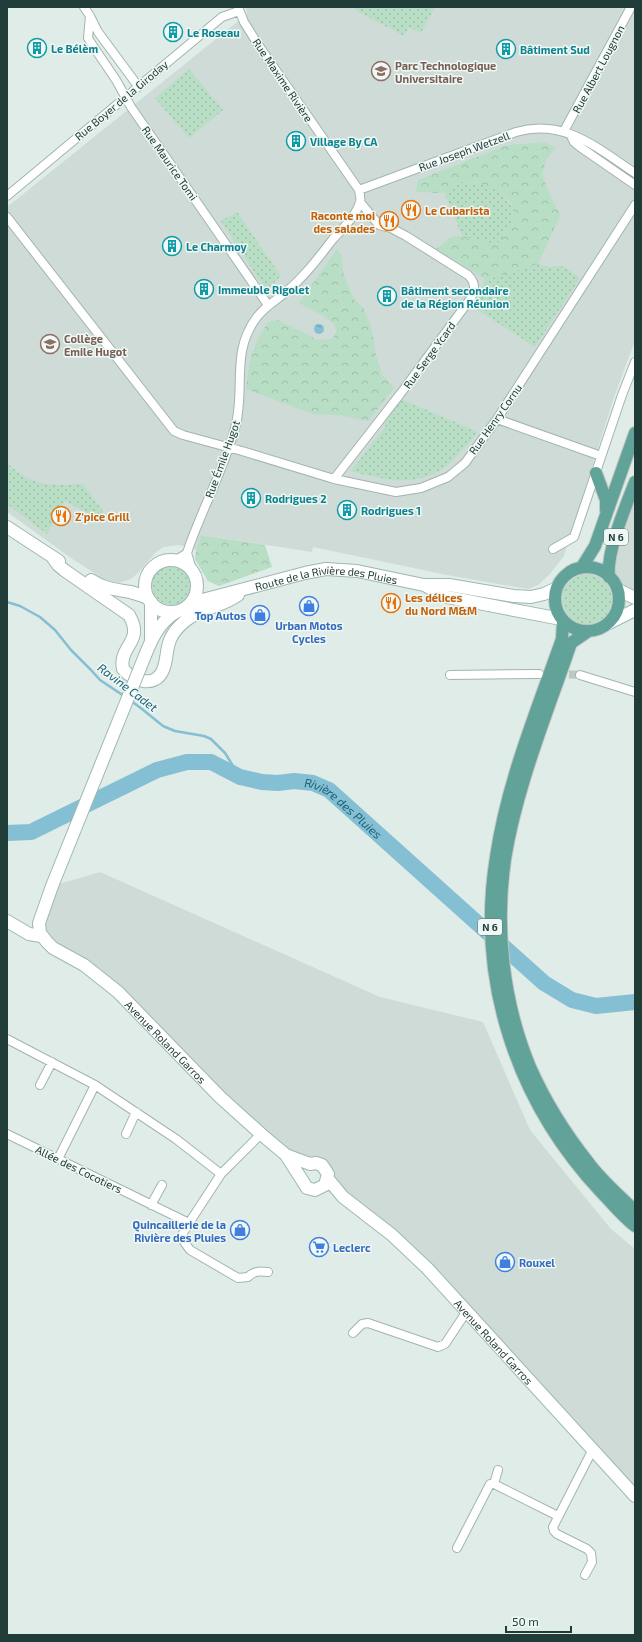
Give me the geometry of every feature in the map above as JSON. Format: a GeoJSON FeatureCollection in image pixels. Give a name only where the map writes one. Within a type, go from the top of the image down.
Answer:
{"type":"FeatureCollection","features":[{"type":"Feature","properties":{"kind":"main road","name":"N 6"},"geometry":{"type":"LineString","coordinates":[[635,433],[595,546],[582,567],[565,576],[557,588],[555,601],[556,610],[562,620],[562,639],[518,783],[505,859],[500,925],[508,993],[514,1020],[526,1069],[545,1118],[580,1170],[635,1226]]}},
{"type":"Feature","properties":{"kind":"main road"},"geometry":{"type":"LineString","coordinates":[[596,473],[606,500],[606,515]]}},
{"type":"Feature","properties":{"kind":"main road","name":"N 6"},"geometry":{"type":"LineString","coordinates":[[609,577],[608,569],[611,552],[632,495],[635,482]]}},
{"type":"Feature","properties":{"kind":"main road"},"geometry":{"type":"LineString","coordinates":[[7,527],[102,587],[132,592],[149,600],[162,610],[176,612]]}},
{"type":"Feature","properties":{"kind":"main road"},"geometry":{"type":"LineString","coordinates":[[54,558],[64,570],[128,615],[135,630],[121,663],[122,669],[127,674],[142,682],[152,681],[159,677],[164,670],[170,639],[177,628],[190,616],[227,601],[245,590]]}},
{"type":"Feature","properties":{"kind":"main road"},"geometry":{"type":"LineString","coordinates":[[42,936],[39,931],[40,917],[151,640],[165,618],[187,607],[195,596],[197,588],[194,576],[182,562],[163,562],[152,569],[148,576],[146,584],[149,600],[151,640]]}},
{"type":"Feature","properties":{"kind":"main road"},"geometry":{"type":"LineString","coordinates":[[582,567],[595,569],[602,572],[609,577],[618,590],[619,602],[616,614],[609,623]]}},
{"type":"Feature","properties":{"kind":"main road","name":"Route de la Rivière des Pluies"},"geometry":{"type":"LineString","coordinates":[[191,602],[326,569],[357,571],[424,585],[449,585],[514,596],[531,597],[544,594],[557,588]]}},
{"type":"Feature","properties":{"kind":"main road","name":"Route de la Rivière des Pluies"},"geometry":{"type":"LineString","coordinates":[[194,576],[213,591],[229,593]]}},
{"type":"Feature","properties":{"kind":"main road"},"geometry":{"type":"LineString","coordinates":[[132,592],[146,584]]}},
{"type":"Feature","properties":{"kind":"main road","name":"Route de la Rivière des Pluies"},"geometry":{"type":"LineString","coordinates":[[424,585],[447,597],[562,620]]}},
{"type":"Feature","properties":{"kind":"main road"},"geometry":{"type":"LineString","coordinates":[[618,590],[635,598]]}},
{"type":"Feature","properties":{"kind":"main road"},"geometry":{"type":"LineString","coordinates":[[609,623],[635,610]]}},
{"type":"Feature","properties":{"kind":"main road"},"geometry":{"type":"LineString","coordinates":[[562,620],[587,632]]}},
{"type":"Feature","properties":{"kind":"main road","name":"N 6"},"geometry":{"type":"LineString","coordinates":[[518,783],[571,643],[587,632],[597,630],[609,623]]}},
{"type":"Feature","properties":{"kind":"main road"},"geometry":{"type":"LineString","coordinates":[[9,922],[29,925],[40,917]]}},
{"type":"Feature","properties":{"kind":"main road"},"geometry":{"type":"LineString","coordinates":[[9,922],[29,934],[42,936]]}},
{"type":"Feature","properties":{"kind":"main road","name":"Avenue Roland Garros"},"geometry":{"type":"LineString","coordinates":[[42,936],[53,948],[84,965],[118,992],[220,1096],[286,1155],[307,1188],[315,1190],[324,1184],[328,1174],[322,1165],[316,1163],[310,1164],[286,1155]]}},
{"type":"Feature","properties":{"kind":"main road","name":"N 6"},"geometry":{"type":"LineString","coordinates":[[526,1069],[588,1163],[635,1211]]}},
{"type":"Feature","properties":{"kind":"main road"},"geometry":{"type":"LineString","coordinates":[[301,1177],[305,1167],[310,1164]]}},
{"type":"Feature","properties":{"kind":"main road","name":"Avenue Roland Garros"},"geometry":{"type":"LineString","coordinates":[[324,1184],[392,1235],[427,1268],[468,1311],[635,1496]]}},
{"type":"Feature","properties":{"kind":"street"},"geometry":{"type":"LineString","coordinates":[[84,7],[98,32],[138,86]]}},
{"type":"Feature","properties":{"kind":"street","name":"Rue Albert Lougnon"},"geometry":{"type":"LineString","coordinates":[[567,132],[631,7]]}},
{"type":"Feature","properties":{"kind":"street","name":"Rue Boyer de la Giroday"},"geometry":{"type":"LineString","coordinates":[[7,196],[222,17],[239,9]]}},
{"type":"Feature","properties":{"kind":"street","name":"Rue Maxime Rivière"},"geometry":{"type":"LineString","coordinates":[[239,9],[257,43],[359,190]]}},
{"type":"Feature","properties":{"kind":"street","name":"Rue Maurice Tomi"},"geometry":{"type":"LineString","coordinates":[[90,16],[88,38],[126,96],[131,107],[268,305]]}},
{"type":"Feature","properties":{"kind":"street","name":"Rue Joseph Wetzell"},"geometry":{"type":"LineString","coordinates":[[359,190],[516,132],[531,128],[567,132],[584,139],[635,173]]}},
{"type":"Feature","properties":{"kind":"street"},"geometry":{"type":"LineString","coordinates":[[567,132],[574,142],[580,147],[635,185]]}},
{"type":"Feature","properties":{"kind":"street"},"geometry":{"type":"LineString","coordinates":[[359,190],[360,202]]}},
{"type":"Feature","properties":{"kind":"street","name":"Rue Émile Hugot"},"geometry":{"type":"LineString","coordinates":[[187,553],[238,417],[239,366],[242,347],[256,317],[268,305],[286,292],[301,278],[346,224],[360,202]]}},
{"type":"Feature","properties":{"kind":"street","name":"Rue Serge Ycard"},"geometry":{"type":"LineString","coordinates":[[334,479],[471,298],[474,289],[473,280],[468,275],[406,236],[391,228],[379,225],[360,202]]}},
{"type":"Feature","properties":{"kind":"street","name":"Rue Henry Cornu"},"geometry":{"type":"LineString","coordinates":[[7,217],[174,431],[183,435],[334,479],[396,492],[421,488],[448,477],[465,463],[497,419],[614,240],[635,205]]}},
{"type":"Feature","properties":{"kind":"street"},"geometry":{"type":"LineString","coordinates":[[553,549],[574,537],[635,362]]}},
{"type":"Feature","properties":{"kind":"street"},"geometry":{"type":"LineString","coordinates":[[497,419],[602,456]]}},
{"type":"Feature","properties":{"kind":"street"},"geometry":{"type":"LineString","coordinates":[[175,561],[187,553],[194,576]]}},
{"type":"Feature","properties":{"kind":"street"},"geometry":{"type":"LineString","coordinates":[[450,675],[539,674]]}},
{"type":"Feature","properties":{"kind":"street"},"geometry":{"type":"LineString","coordinates":[[580,675],[635,692]]}},
{"type":"Feature","properties":{"kind":"street"},"geometry":{"type":"LineString","coordinates":[[7,1039],[95,1085],[176,1139],[221,1174]]}},
{"type":"Feature","properties":{"kind":"street"},"geometry":{"type":"LineString","coordinates":[[40,1085],[52,1062]]}},
{"type":"Feature","properties":{"kind":"street"},"geometry":{"type":"LineString","coordinates":[[58,1159],[95,1085]]}},
{"type":"Feature","properties":{"kind":"street"},"geometry":{"type":"LineString","coordinates":[[126,1134],[136,1112]]}},
{"type":"Feature","properties":{"kind":"street","name":"Allée des Cocotiers"},"geometry":{"type":"LineString","coordinates":[[7,1134],[189,1223]]}},
{"type":"Feature","properties":{"kind":"street"},"geometry":{"type":"LineString","coordinates":[[261,1134],[221,1174],[189,1223],[183,1233],[182,1239],[190,1250],[238,1278],[248,1277],[252,1273],[258,1271],[268,1272]]}},
{"type":"Feature","properties":{"kind":"street"},"geometry":{"type":"LineString","coordinates":[[151,1205],[162,1185]]}},
{"type":"Feature","properties":{"kind":"street"},"geometry":{"type":"LineString","coordinates":[[353,1333],[362,1324],[368,1323],[438,1347],[445,1344],[468,1311]]}},
{"type":"Feature","properties":{"kind":"street"},"geometry":{"type":"LineString","coordinates":[[585,1575],[592,1562],[591,1553],[587,1549],[554,1531],[553,1527],[593,1449]]}},
{"type":"Feature","properties":{"kind":"street"},"geometry":{"type":"LineString","coordinates":[[494,1484],[498,1470]]}},
{"type":"Feature","properties":{"kind":"street"},"geometry":{"type":"LineString","coordinates":[[457,1548],[490,1484],[494,1484],[558,1516]]}},
{"type":"Feature","properties":{"kind":"shaded area"},"geometry":{"type":"Polygon","coordinates":[[[246,7],[635,7],[635,341],[614,397],[564,556],[549,575],[538,585],[528,589],[447,575],[313,547],[312,552],[202,535],[196,550],[179,545],[164,547],[156,552],[131,579],[118,583],[104,579],[74,560],[7,512],[7,207],[247,14],[246,7]]]}},
{"type":"Feature","properties":{"kind":"shaded area"},"geometry":{"type":"Polygon","coordinates":[[[635,482],[635,598],[618,590],[609,577],[635,482]]]}},
{"type":"Feature","properties":{"kind":"shaded area"},"geometry":{"type":"Polygon","coordinates":[[[100,872],[380,997],[483,1022],[530,1130],[611,1229],[635,1249],[635,1496],[467,1311],[343,1197],[320,1189],[326,1169],[305,1167],[302,1171],[129,1002],[53,948],[39,923],[52,886],[100,872]]]}},
{"type":"Feature","properties":{"kind":"green space"},"geometry":{"type":"Polygon","coordinates":[[[353,7],[435,7],[421,33],[409,27],[404,36],[357,11],[353,7]]]}},
{"type":"Feature","properties":{"kind":"green space"},"geometry":{"type":"Polygon","coordinates":[[[189,69],[223,110],[189,138],[155,98],[189,69]]]}},
{"type":"Feature","properties":{"kind":"green space"},"geometry":{"type":"Polygon","coordinates":[[[545,142],[555,148],[546,160],[542,175],[551,197],[561,214],[538,264],[485,280],[436,249],[451,237],[462,236],[488,243],[500,242],[509,228],[513,211],[507,199],[501,193],[477,183],[463,182],[444,192],[434,193],[416,192],[418,180],[507,145],[545,142]]]}},
{"type":"Feature","properties":{"kind":"green space"},"geometry":{"type":"Polygon","coordinates":[[[463,182],[476,183],[495,190],[505,198],[513,209],[512,220],[509,228],[500,242],[488,243],[462,236],[444,192],[453,185],[463,182]]]}},
{"type":"Feature","properties":{"kind":"green space"},"geometry":{"type":"Polygon","coordinates":[[[237,212],[281,276],[266,290],[221,221],[237,212]]]}},
{"type":"Feature","properties":{"kind":"green space"},"geometry":{"type":"Polygon","coordinates":[[[337,249],[341,255],[344,276],[354,299],[364,309],[372,330],[376,355],[382,374],[394,388],[368,421],[339,415],[313,414],[246,389],[248,370],[252,354],[258,339],[268,322],[278,320],[318,340],[332,339],[336,333],[335,325],[325,317],[299,303],[337,249]]]}},
{"type":"Feature","properties":{"kind":"green space"},"geometry":{"type":"Polygon","coordinates":[[[538,264],[548,267],[562,266],[580,278],[535,347],[473,307],[485,280],[538,264]]]}},
{"type":"Feature","properties":{"kind":"green space"},"geometry":{"type":"Polygon","coordinates":[[[401,399],[478,432],[463,450],[442,469],[417,479],[391,480],[351,471],[386,426],[382,422],[401,399]]]}},
{"type":"Feature","properties":{"kind":"green space"},"geometry":{"type":"Polygon","coordinates":[[[8,464],[17,472],[34,481],[52,485],[83,484],[107,517],[104,522],[65,501],[47,534],[7,504],[8,464]]]}},
{"type":"Feature","properties":{"kind":"green space"},"geometry":{"type":"Polygon","coordinates":[[[201,535],[265,545],[272,567],[219,586],[208,581],[195,559],[196,550],[201,535]]]}},
{"type":"Feature","properties":{"kind":"green space"},"geometry":{"type":"Polygon","coordinates":[[[176,565],[183,568],[189,574],[192,585],[191,593],[183,602],[176,605],[168,605],[161,602],[153,593],[152,581],[155,574],[164,566],[176,565]]]}},
{"type":"Feature","properties":{"kind":"green space"},"geometry":{"type":"Polygon","coordinates":[[[582,574],[592,574],[605,581],[612,594],[612,604],[605,617],[592,624],[582,624],[573,620],[566,613],[562,604],[562,594],[566,585],[573,578],[582,574]]]}},
{"type":"Feature","properties":{"kind":"water"},"geometry":{"type":"Polygon","coordinates":[[[317,324],[321,324],[324,329],[321,334],[317,334],[314,331],[314,327],[317,324]]]}},
{"type":"Feature","properties":{"kind":"waterway","name":"Ravine Cadet"},"geometry":{"type":"LineString","coordinates":[[7,602],[20,606],[40,617],[55,630],[71,650],[100,680],[124,696]]}},
{"type":"Feature","properties":{"kind":"waterway","name":"Ravine Cadet"},"geometry":{"type":"LineString","coordinates":[[130,700],[163,726],[175,731],[204,736],[211,739],[225,753],[240,777]]}},
{"type":"Feature","properties":{"kind":"waterway","name":"Rivière des Pluies"},"geometry":{"type":"LineString","coordinates":[[7,833],[31,832],[157,770],[187,762],[211,762],[240,777],[262,782],[278,783],[294,781],[313,783],[329,790],[544,983],[572,1000],[596,1006],[635,1002]]}},
{"type":"Feature","properties":{"kind":"tunnel"},"geometry":{"type":"LineString","coordinates":[[557,674],[580,675]]}},
{"type":"Feature","properties":{"kind":"place","name":"Le Roseau"},"geometry":{"type":"Point","coordinates":[173,32]}},
{"type":"Feature","properties":{"kind":"place","name":"Le Bélèm"},"geometry":{"type":"Point","coordinates":[37,48]}},
{"type":"Feature","properties":{"kind":"place","name":"Bâtiment Sud"},"geometry":{"type":"Point","coordinates":[506,49]}},
{"type":"Feature","properties":{"kind":"place","name":"Parc Technologique Universitaire"},"geometry":{"type":"Point","coordinates":[381,71]}},
{"type":"Feature","properties":{"kind":"place","name":"Village By CA"},"geometry":{"type":"Point","coordinates":[296,141]}},
{"type":"Feature","properties":{"kind":"place","name":"Le Cubarista"},"geometry":{"type":"Point","coordinates":[411,210]}},
{"type":"Feature","properties":{"kind":"place","name":"Raconte moi des salades"},"geometry":{"type":"Point","coordinates":[389,221]}},
{"type":"Feature","properties":{"kind":"place","name":"Le Charmoy"},"geometry":{"type":"Point","coordinates":[172,246]}},
{"type":"Feature","properties":{"kind":"place","name":"Immeuble Rigolet"},"geometry":{"type":"Point","coordinates":[204,289]}},
{"type":"Feature","properties":{"kind":"place","name":"Bâtiment secondaire de la Région Réunion"},"geometry":{"type":"Point","coordinates":[387,296]}},
{"type":"Feature","properties":{"kind":"place","name":"Collège Emile Hugot"},"geometry":{"type":"Point","coordinates":[50,344]}},
{"type":"Feature","properties":{"kind":"place","name":"Rodrigues 2"},"geometry":{"type":"Point","coordinates":[251,498]}},
{"type":"Feature","properties":{"kind":"place","name":"Rodrigues 1"},"geometry":{"type":"Point","coordinates":[347,510]}},
{"type":"Feature","properties":{"kind":"place","name":"Z'pice Grill"},"geometry":{"type":"Point","coordinates":[61,516]}},
{"type":"Feature","properties":{"kind":"place","name":"Les délices du Nord M&M"},"geometry":{"type":"Point","coordinates":[391,603]}},
{"type":"Feature","properties":{"kind":"place","name":"Urban Motos Cycles"},"geometry":{"type":"Point","coordinates":[309,606]}},
{"type":"Feature","properties":{"kind":"place","name":"Top Autos"},"geometry":{"type":"Point","coordinates":[260,615]}},
{"type":"Feature","properties":{"kind":"place","name":"Quincaillerie de la Rivière des Pluies"},"geometry":{"type":"Point","coordinates":[240,1230]}},
{"type":"Feature","properties":{"kind":"place","name":"Leclerc"},"geometry":{"type":"Point","coordinates":[319,1247]}},
{"type":"Feature","properties":{"kind":"place","name":"Rouxel"},"geometry":{"type":"Point","coordinates":[505,1262]}}]}
